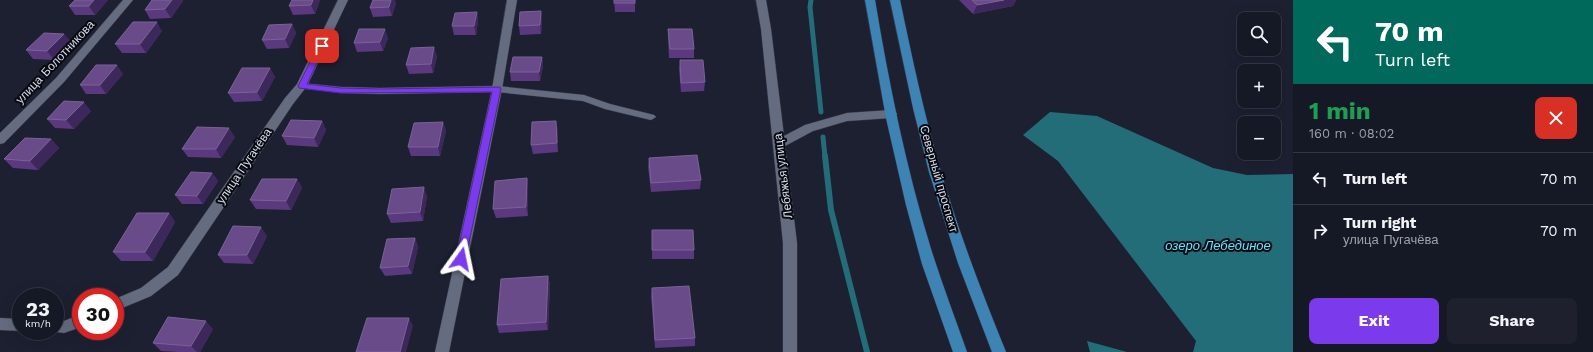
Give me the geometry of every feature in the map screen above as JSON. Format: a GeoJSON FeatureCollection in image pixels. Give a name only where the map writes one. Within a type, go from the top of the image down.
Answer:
{"type":"FeatureCollection","features":[{"type":"Feature","properties":{"kind":"main road"},"geometry":{"type":"LineString","coordinates":[[870,0],[891,114],[920,236],[939,297],[960,352]]}},
{"type":"Feature","properties":{"kind":"main road","name":"Северный проспект"},"geometry":{"type":"LineString","coordinates":[[895,0],[935,170],[955,236],[976,296],[999,352]]}},
{"type":"Feature","properties":{"kind":"street","name":"улица Болотникова"},"geometry":{"type":"LineString","coordinates":[[0,140],[60,80],[128,0]]}},
{"type":"Feature","properties":{"kind":"street","name":"улица Пугачёва"},"geometry":{"type":"LineString","coordinates":[[124,301],[146,292],[173,271],[289,101],[302,86],[343,0]]}},
{"type":"Feature","properties":{"kind":"street"},"geometry":{"type":"LineString","coordinates":[[442,352],[497,89],[512,0]]}},
{"type":"Feature","properties":{"kind":"street","name":"Лебяжья улица"},"geometry":{"type":"LineString","coordinates":[[761,0],[766,29],[790,243],[790,352]]}},
{"type":"Feature","properties":{"kind":"street"},"geometry":{"type":"LineString","coordinates":[[779,144],[809,128],[847,116],[891,114]]}},
{"type":"Feature","properties":{"kind":"street"},"geometry":{"type":"LineString","coordinates":[[0,324],[12,325]]}},
{"type":"Feature","properties":{"kind":"lane"},"geometry":{"type":"LineString","coordinates":[[302,86],[341,90],[380,91],[497,89],[584,98],[608,107],[652,117]]}},
{"type":"Feature","properties":{"kind":"water","name":"озеро Лебединое"},"geometry":{"type":"Polygon","coordinates":[[[1050,112],[1097,116],[1213,168],[1247,175],[1293,174],[1293,352],[1193,352],[1196,341],[1058,161],[1023,135],[1050,112]]]}},
{"type":"Feature","properties":{"kind":"water"},"geometry":{"type":"Polygon","coordinates":[[[1087,341],[1127,352],[1090,352],[1087,341]]]}},
{"type":"Feature","properties":{"kind":"building"},"geometry":{"type":"Polygon","coordinates":[[[75,0],[94,0],[89,6],[69,6],[75,0]]]}},
{"type":"Feature","properties":{"kind":"building"},"geometry":{"type":"Polygon","coordinates":[[[152,0],[172,0],[165,9],[145,10],[152,0]]]}},
{"type":"Feature","properties":{"kind":"building"},"geometry":{"type":"Polygon","coordinates":[[[292,0],[313,0],[311,5],[289,6],[292,0]]]}},
{"type":"Feature","properties":{"kind":"building"},"geometry":{"type":"Polygon","coordinates":[[[373,0],[391,0],[389,7],[370,8],[373,0]]]}},
{"type":"Feature","properties":{"kind":"building"},"geometry":{"type":"Polygon","coordinates":[[[614,0],[635,0],[635,3],[614,3],[614,0]]]}},
{"type":"Feature","properties":{"kind":"building"},"geometry":{"type":"Polygon","coordinates":[[[972,0],[1004,0],[977,5],[972,0]]]}},
{"type":"Feature","properties":{"kind":"building"},"geometry":{"type":"Polygon","coordinates":[[[541,11],[540,25],[519,26],[520,12],[541,11]]]}},
{"type":"Feature","properties":{"kind":"building"},"geometry":{"type":"Polygon","coordinates":[[[477,12],[474,26],[452,26],[455,13],[477,12]]]}},
{"type":"Feature","properties":{"kind":"building"},"geometry":{"type":"Polygon","coordinates":[[[133,22],[157,22],[140,44],[115,44],[133,22]]]}},
{"type":"Feature","properties":{"kind":"building"},"geometry":{"type":"Polygon","coordinates":[[[292,24],[285,39],[262,40],[269,25],[292,24]]]}},
{"type":"Feature","properties":{"kind":"building"},"geometry":{"type":"Polygon","coordinates":[[[359,29],[385,29],[380,42],[354,43],[359,29]]]}},
{"type":"Feature","properties":{"kind":"building"},"geometry":{"type":"Polygon","coordinates":[[[668,29],[692,29],[694,49],[670,49],[668,29]]]}},
{"type":"Feature","properties":{"kind":"building"},"geometry":{"type":"Polygon","coordinates":[[[44,33],[64,34],[47,51],[26,50],[44,33]]]}},
{"type":"Feature","properties":{"kind":"building"},"geometry":{"type":"Polygon","coordinates":[[[434,47],[431,64],[406,65],[411,48],[434,47]]]}},
{"type":"Feature","properties":{"kind":"building"},"geometry":{"type":"Polygon","coordinates":[[[513,57],[542,57],[539,72],[510,72],[513,57]]]}},
{"type":"Feature","properties":{"kind":"building"},"geometry":{"type":"Polygon","coordinates":[[[680,60],[703,60],[705,82],[681,83],[680,60]]]}},
{"type":"Feature","properties":{"kind":"building"},"geometry":{"type":"Polygon","coordinates":[[[96,65],[117,65],[100,85],[80,85],[96,65]]]}},
{"type":"Feature","properties":{"kind":"building"},"geometry":{"type":"Polygon","coordinates":[[[242,68],[270,68],[257,92],[228,93],[242,68]]]}},
{"type":"Feature","properties":{"kind":"building"},"geometry":{"type":"Polygon","coordinates":[[[64,101],[84,102],[66,120],[47,119],[64,101]]]}},
{"type":"Feature","properties":{"kind":"building"},"geometry":{"type":"Polygon","coordinates":[[[291,120],[322,121],[314,138],[282,136],[291,120]]]}},
{"type":"Feature","properties":{"kind":"building"},"geometry":{"type":"Polygon","coordinates":[[[556,121],[557,143],[531,145],[532,122],[556,121]]]}},
{"type":"Feature","properties":{"kind":"building"},"geometry":{"type":"Polygon","coordinates":[[[443,122],[438,147],[408,147],[414,123],[443,122]]]}},
{"type":"Feature","properties":{"kind":"building"},"geometry":{"type":"Polygon","coordinates":[[[197,127],[229,128],[216,149],[182,149],[197,127]]]}},
{"type":"Feature","properties":{"kind":"building"},"geometry":{"type":"Polygon","coordinates":[[[25,138],[51,139],[30,161],[4,159],[25,138]]]}},
{"type":"Feature","properties":{"kind":"building"},"geometry":{"type":"Polygon","coordinates":[[[697,155],[701,180],[651,183],[649,158],[697,155]]]}},
{"type":"Feature","properties":{"kind":"building"},"geometry":{"type":"Polygon","coordinates":[[[191,172],[212,173],[197,196],[175,195],[191,172]]]}},
{"type":"Feature","properties":{"kind":"building"},"geometry":{"type":"Polygon","coordinates":[[[527,178],[526,207],[493,209],[495,181],[527,178]]]}},
{"type":"Feature","properties":{"kind":"building"},"geometry":{"type":"Polygon","coordinates":[[[262,179],[297,179],[286,201],[250,200],[262,179]]]}},
{"type":"Feature","properties":{"kind":"building"},"geometry":{"type":"Polygon","coordinates":[[[424,187],[420,212],[387,214],[392,189],[424,187]]]}},
{"type":"Feature","properties":{"kind":"building"},"geometry":{"type":"Polygon","coordinates":[[[137,213],[169,213],[145,252],[113,252],[137,213]]]}},
{"type":"Feature","properties":{"kind":"building"},"geometry":{"type":"Polygon","coordinates":[[[233,226],[261,227],[247,255],[218,255],[233,226]]]}},
{"type":"Feature","properties":{"kind":"building"},"geometry":{"type":"Polygon","coordinates":[[[652,230],[693,230],[694,250],[652,250],[652,230]]]}},
{"type":"Feature","properties":{"kind":"building"},"geometry":{"type":"Polygon","coordinates":[[[415,238],[408,266],[380,268],[387,239],[415,238]]]}},
{"type":"Feature","properties":{"kind":"building"},"geometry":{"type":"Polygon","coordinates":[[[548,276],[546,322],[497,325],[501,279],[548,276]]]}},
{"type":"Feature","properties":{"kind":"building"},"geometry":{"type":"Polygon","coordinates":[[[689,286],[695,338],[655,340],[652,288],[689,286]]]}},
{"type":"Feature","properties":{"kind":"building"},"geometry":{"type":"Polygon","coordinates":[[[168,317],[206,321],[191,346],[153,343],[168,317]]]}},
{"type":"Feature","properties":{"kind":"building"},"geometry":{"type":"Polygon","coordinates":[[[367,318],[409,318],[400,352],[356,352],[367,318]]]}},
{"type":"Feature","properties":{"kind":"waterway"},"geometry":{"type":"LineString","coordinates":[[811,0],[810,7],[821,112]]}},
{"type":"Feature","properties":{"kind":"waterway"},"geometry":{"type":"LineString","coordinates":[[823,137],[825,157]]}},
{"type":"Feature","properties":{"kind":"waterway"},"geometry":{"type":"LineString","coordinates":[[825,156],[831,210],[867,352]]}},
{"type":"Feature","properties":{"kind":"route"},"geometry":{"type":"LineString","coordinates":[[322,46],[302,86],[341,90],[380,91],[497,89],[461,259]]}}]}
